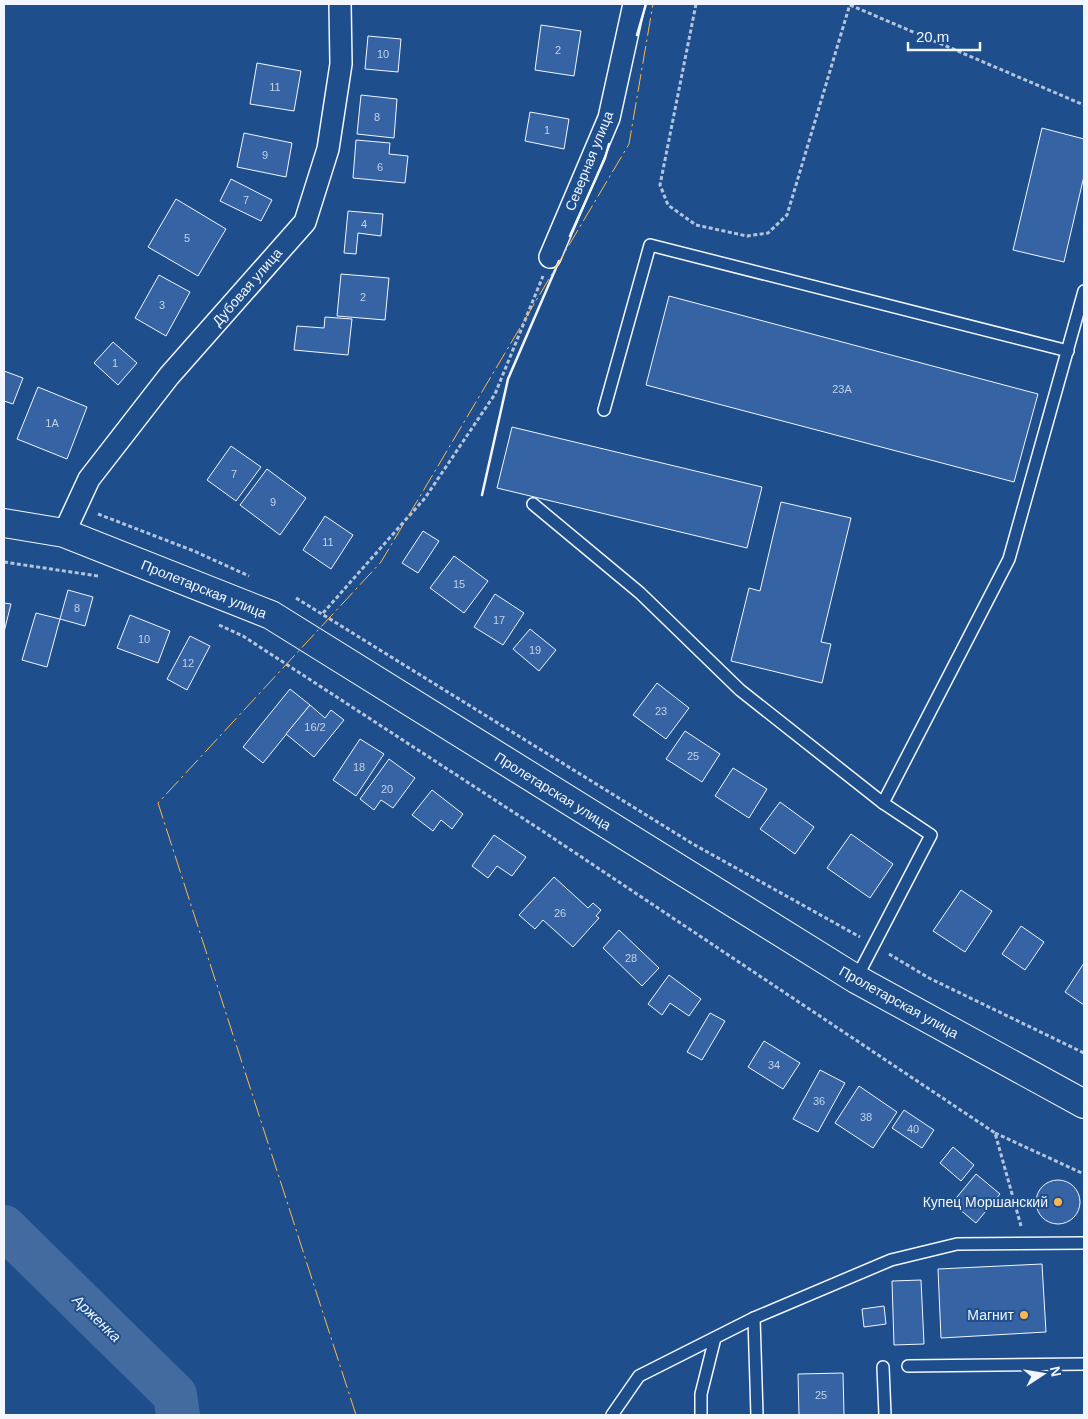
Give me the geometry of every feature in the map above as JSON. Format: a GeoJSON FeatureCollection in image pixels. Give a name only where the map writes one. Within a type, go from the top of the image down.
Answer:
{"type":"FeatureCollection","features":[{"type":"Feature","properties":{"kind":"main road","name":"Пролетарская улица"},"geometry":{"type":"LineString","coordinates":[[4,523],[64,533],[271,615],[856,979],[1084,1104]]}},
{"type":"Feature","properties":{"kind":"street","name":"Дубовая улица"},"geometry":{"type":"LineString","coordinates":[[64,533],[89,479],[169,376],[305,222],[328,149],[341,64],[340,4]]}},
{"type":"Feature","properties":{"kind":"street","name":"Северная улица"},"geometry":{"type":"LineString","coordinates":[[550,257],[608,118],[634,4]]}},
{"type":"Feature","properties":{"kind":"lane"},"geometry":{"type":"LineString","coordinates":[[604,410],[650,245],[1068,351]]}},
{"type":"Feature","properties":{"kind":"lane"},"geometry":{"type":"LineString","coordinates":[[884,803],[1009,559],[1084,291]]}},
{"type":"Feature","properties":{"kind":"lane"},"geometry":{"type":"LineString","coordinates":[[533,504],[640,593],[740,690],[884,803],[931,835],[856,979]]}},
{"type":"Feature","properties":{"kind":"lane"},"geometry":{"type":"LineString","coordinates":[[612,1415],[639,1376],[754,1318],[891,1260],[957,1244],[1084,1243]]}},
{"type":"Feature","properties":{"kind":"lane"},"geometry":{"type":"LineString","coordinates":[[754,1318],[757,1415]]}},
{"type":"Feature","properties":{"kind":"lane"},"geometry":{"type":"LineString","coordinates":[[701,1415],[701,1394],[715,1338]]}},
{"type":"Feature","properties":{"kind":"lane"},"geometry":{"type":"LineString","coordinates":[[908,1366],[1084,1364]]}},
{"type":"Feature","properties":{"kind":"lane"},"geometry":{"type":"LineString","coordinates":[[883,1367],[885,1415]]}},
{"type":"Feature","properties":{"kind":"path"},"geometry":{"type":"LineString","coordinates":[[696,4],[660,186],[668,205],[696,225],[747,236],[768,233],[787,215],[850,5],[1084,105]]}},
{"type":"Feature","properties":{"kind":"path"},"geometry":{"type":"LineString","coordinates":[[323,613],[425,498],[495,394],[550,257]]}},
{"type":"Feature","properties":{"kind":"path"},"geometry":{"type":"LineString","coordinates":[[75,506],[194,551],[255,579]]}},
{"type":"Feature","properties":{"kind":"path"},"geometry":{"type":"LineString","coordinates":[[4,562],[107,578]]}},
{"type":"Feature","properties":{"kind":"path"},"geometry":{"type":"LineString","coordinates":[[290,595],[323,613],[693,844],[874,945],[929,978],[1084,1053]]}},
{"type":"Feature","properties":{"kind":"path"},"geometry":{"type":"LineString","coordinates":[[218,624],[243,636],[544,832],[994,1133],[1084,1174]]}},
{"type":"Feature","properties":{"kind":"path"},"geometry":{"type":"LineString","coordinates":[[994,1133],[1026,1243]]}},
{"type":"Feature","properties":{"kind":"building"},"geometry":{"type":"Polygon","coordinates":[[[541,25],[581,31],[574,76],[535,70],[541,25]]]}},
{"type":"Feature","properties":{"kind":"building"},"geometry":{"type":"Polygon","coordinates":[[[368,36],[401,39],[398,72],[365,69],[368,36]]]}},
{"type":"Feature","properties":{"kind":"building"},"geometry":{"type":"Polygon","coordinates":[[[257,63],[301,71],[294,111],[250,104],[257,63]]]}},
{"type":"Feature","properties":{"kind":"building"},"geometry":{"type":"Polygon","coordinates":[[[361,95],[397,99],[394,138],[357,134],[361,95]]]}},
{"type":"Feature","properties":{"kind":"building"},"geometry":{"type":"Polygon","coordinates":[[[530,112],[569,119],[564,149],[525,141],[530,112]]]}},
{"type":"Feature","properties":{"kind":"building"},"geometry":{"type":"Polygon","coordinates":[[[1042,128],[1084,139],[1084,176],[1064,262],[1013,250],[1042,128]]]}},
{"type":"Feature","properties":{"kind":"building"},"geometry":{"type":"Polygon","coordinates":[[[244,133],[292,143],[286,177],[237,167],[244,133]]]}},
{"type":"Feature","properties":{"kind":"building"},"geometry":{"type":"Polygon","coordinates":[[[356,140],[390,143],[389,154],[408,156],[405,183],[353,178],[356,140]]]}},
{"type":"Feature","properties":{"kind":"building"},"geometry":{"type":"Polygon","coordinates":[[[231,179],[272,200],[261,221],[220,201],[231,179]]]}},
{"type":"Feature","properties":{"kind":"building"},"geometry":{"type":"Polygon","coordinates":[[[176,199],[226,229],[198,276],[148,247],[176,199]]]}},
{"type":"Feature","properties":{"kind":"building"},"geometry":{"type":"Polygon","coordinates":[[[348,211],[383,214],[381,236],[358,233],[356,254],[344,253],[348,211]]]}},
{"type":"Feature","properties":{"kind":"building"},"geometry":{"type":"Polygon","coordinates":[[[341,274],[389,278],[385,320],[337,316],[341,274]]]}},
{"type":"Feature","properties":{"kind":"building"},"geometry":{"type":"Polygon","coordinates":[[[159,275],[190,292],[166,336],[135,318],[159,275]]]}},
{"type":"Feature","properties":{"kind":"building"},"geometry":{"type":"Polygon","coordinates":[[[669,296],[1038,394],[1014,482],[646,385],[669,296]]]}},
{"type":"Feature","properties":{"kind":"building"},"geometry":{"type":"Polygon","coordinates":[[[325,317],[352,319],[348,355],[294,350],[297,326],[324,328],[325,317]]]}},
{"type":"Feature","properties":{"kind":"building"},"geometry":{"type":"Polygon","coordinates":[[[113,342],[137,363],[118,385],[94,363],[113,342]]]}},
{"type":"Feature","properties":{"kind":"building"},"geometry":{"type":"Polygon","coordinates":[[[4,371],[23,378],[13,404],[4,401],[4,371]]]}},
{"type":"Feature","properties":{"kind":"building"},"geometry":{"type":"Polygon","coordinates":[[[38,387],[87,407],[67,459],[17,439],[38,387]]]}},
{"type":"Feature","properties":{"kind":"building"},"geometry":{"type":"Polygon","coordinates":[[[512,427],[762,487],[747,548],[497,488],[512,427]]]}},
{"type":"Feature","properties":{"kind":"building"},"geometry":{"type":"Polygon","coordinates":[[[231,446],[261,467],[236,501],[207,480],[231,446]]]}},
{"type":"Feature","properties":{"kind":"building"},"geometry":{"type":"Polygon","coordinates":[[[267,469],[306,498],[280,535],[240,505],[267,469]]]}},
{"type":"Feature","properties":{"kind":"building"},"geometry":{"type":"Polygon","coordinates":[[[781,502],[851,518],[821,642],[831,644],[822,683],[731,661],[749,588],[760,591],[781,502]]]}},
{"type":"Feature","properties":{"kind":"building"},"geometry":{"type":"Polygon","coordinates":[[[325,516],[353,535],[331,569],[303,550],[325,516]]]}},
{"type":"Feature","properties":{"kind":"building"},"geometry":{"type":"Polygon","coordinates":[[[423,531],[439,541],[418,573],[402,563],[423,531]]]}},
{"type":"Feature","properties":{"kind":"building"},"geometry":{"type":"Polygon","coordinates":[[[454,556],[488,581],[464,613],[430,588],[454,556]]]}},
{"type":"Feature","properties":{"kind":"building"},"geometry":{"type":"Polygon","coordinates":[[[68,590],[93,597],[85,626],[60,619],[68,590]]]}},
{"type":"Feature","properties":{"kind":"building"},"geometry":{"type":"Polygon","coordinates":[[[495,594],[524,613],[503,645],[474,627],[495,594]]]}},
{"type":"Feature","properties":{"kind":"building"},"geometry":{"type":"Polygon","coordinates":[[[4,603],[11,604],[4,632],[4,603]]]}},
{"type":"Feature","properties":{"kind":"building"},"geometry":{"type":"Polygon","coordinates":[[[36,613],[60,619],[47,667],[22,660],[36,613]]]}},
{"type":"Feature","properties":{"kind":"building"},"geometry":{"type":"Polygon","coordinates":[[[130,615],[170,631],[158,663],[117,648],[130,615]]]}},
{"type":"Feature","properties":{"kind":"building"},"geometry":{"type":"Polygon","coordinates":[[[530,629],[556,650],[539,671],[513,649],[530,629]]]}},
{"type":"Feature","properties":{"kind":"building"},"geometry":{"type":"Polygon","coordinates":[[[190,636],[210,646],[187,690],[167,679],[190,636]]]}},
{"type":"Feature","properties":{"kind":"building"},"geometry":{"type":"Polygon","coordinates":[[[657,683],[689,708],[666,739],[633,715],[657,683]]]}},
{"type":"Feature","properties":{"kind":"building"},"geometry":{"type":"Polygon","coordinates":[[[290,689],[310,705],[263,763],[243,747],[290,689]]]}},
{"type":"Feature","properties":{"kind":"building"},"geometry":{"type":"Polygon","coordinates":[[[310,705],[325,718],[331,710],[344,720],[314,757],[286,734],[310,705]]]}},
{"type":"Feature","properties":{"kind":"building"},"geometry":{"type":"Polygon","coordinates":[[[685,731],[720,754],[702,782],[666,759],[685,731]]]}},
{"type":"Feature","properties":{"kind":"building"},"geometry":{"type":"Polygon","coordinates":[[[360,739],[384,754],[356,796],[333,780],[360,739]]]}},
{"type":"Feature","properties":{"kind":"building"},"geometry":{"type":"Polygon","coordinates":[[[389,759],[415,778],[393,808],[381,800],[374,810],[360,799],[389,759]]]}},
{"type":"Feature","properties":{"kind":"building"},"geometry":{"type":"Polygon","coordinates":[[[733,768],[767,789],[749,818],[715,796],[733,768]]]}},
{"type":"Feature","properties":{"kind":"building"},"geometry":{"type":"Polygon","coordinates":[[[432,790],[463,814],[452,829],[441,820],[433,831],[412,815],[432,790]]]}},
{"type":"Feature","properties":{"kind":"building"},"geometry":{"type":"Polygon","coordinates":[[[780,802],[814,827],[795,854],[760,829],[780,802]]]}},
{"type":"Feature","properties":{"kind":"building"},"geometry":{"type":"Polygon","coordinates":[[[851,834],[893,864],[870,898],[827,868],[851,834]]]}},
{"type":"Feature","properties":{"kind":"building"},"geometry":{"type":"Polygon","coordinates":[[[494,835],[526,857],[512,876],[497,866],[488,878],[472,866],[494,835]]]}},
{"type":"Feature","properties":{"kind":"building"},"geometry":{"type":"Polygon","coordinates":[[[554,877],[588,908],[593,903],[601,910],[596,916],[599,918],[573,947],[543,920],[535,929],[519,915],[554,877]]]}},
{"type":"Feature","properties":{"kind":"building"},"geometry":{"type":"Polygon","coordinates":[[[961,890],[992,911],[965,952],[933,931],[961,890]]]}},
{"type":"Feature","properties":{"kind":"building"},"geometry":{"type":"Polygon","coordinates":[[[1021,926],[1044,942],[1025,970],[1002,954],[1021,926]]]}},
{"type":"Feature","properties":{"kind":"building"},"geometry":{"type":"Polygon","coordinates":[[[619,930],[659,968],[642,986],[603,948],[619,930]]]}},
{"type":"Feature","properties":{"kind":"building"},"geometry":{"type":"Polygon","coordinates":[[[1084,963],[1084,1005],[1065,992],[1084,963]]]}},
{"type":"Feature","properties":{"kind":"building"},"geometry":{"type":"Polygon","coordinates":[[[669,975],[701,999],[689,1016],[670,1003],[662,1015],[648,1004],[669,975]]]}},
{"type":"Feature","properties":{"kind":"building"},"geometry":{"type":"Polygon","coordinates":[[[710,1013],[725,1021],[702,1060],[687,1052],[710,1013]]]}},
{"type":"Feature","properties":{"kind":"building"},"geometry":{"type":"Polygon","coordinates":[[[764,1041],[800,1063],[783,1089],[748,1067],[764,1041]]]}},
{"type":"Feature","properties":{"kind":"building"},"geometry":{"type":"Polygon","coordinates":[[[820,1070],[845,1083],[818,1132],[793,1119],[820,1070]]]}},
{"type":"Feature","properties":{"kind":"building"},"geometry":{"type":"Polygon","coordinates":[[[859,1086],[897,1112],[873,1148],[835,1123],[859,1086]]]}},
{"type":"Feature","properties":{"kind":"building"},"geometry":{"type":"Polygon","coordinates":[[[904,1110],[934,1130],[922,1148],[892,1128],[904,1110]]]}},
{"type":"Feature","properties":{"kind":"building"},"geometry":{"type":"Polygon","coordinates":[[[953,1147],[974,1165],[961,1181],[940,1163],[953,1147]]]}},
{"type":"Feature","properties":{"kind":"building"},"geometry":{"type":"Polygon","coordinates":[[[976,1174],[1000,1194],[976,1223],[952,1203],[976,1174]]]}},
{"type":"Feature","properties":{"kind":"building"},"geometry":{"type":"Polygon","coordinates":[[[1054,1180],[1062,1180],[1074,1186],[1080,1202],[1074,1218],[1062,1224],[1054,1224],[1042,1218],[1036,1206],[1036,1198],[1042,1186],[1054,1180]]]}},
{"type":"Feature","properties":{"kind":"building"},"geometry":{"type":"Polygon","coordinates":[[[1042,1264],[1046,1332],[941,1338],[938,1269],[1042,1264]]]}},
{"type":"Feature","properties":{"kind":"building"},"geometry":{"type":"Polygon","coordinates":[[[921,1280],[924,1344],[894,1345],[892,1281],[921,1280]]]}},
{"type":"Feature","properties":{"kind":"building"},"geometry":{"type":"Polygon","coordinates":[[[884,1306],[886,1324],[864,1327],[862,1309],[884,1306]]]}},
{"type":"Feature","properties":{"kind":"building"},"geometry":{"type":"Polygon","coordinates":[[[843,1373],[844,1415],[799,1415],[798,1374],[843,1373]]]}},
{"type":"Feature","properties":{"kind":"waterway","name":"Арженка"},"geometry":{"type":"LineString","coordinates":[[4,1227],[175,1395],[178,1415]]}},
{"type":"Feature","properties":{"kind":"wall"},"geometry":{"type":"LineString","coordinates":[[637,35],[646,4]]}},
{"type":"Feature","properties":{"kind":"wall"},"geometry":{"type":"LineString","coordinates":[[570,236],[605,158],[609,144]]}},
{"type":"Feature","properties":{"kind":"wall"},"geometry":{"type":"LineString","coordinates":[[482,495],[508,379],[559,261]]}},
{"type":"Feature","properties":{"kind":"power"},"geometry":{"type":"LineString","coordinates":[[356,1415],[158,803],[381,562],[629,144],[653,4]]}},
{"type":"Feature","properties":{"kind":"place","name":"Купец Моршанский"},"geometry":{"type":"Point","coordinates":[1058,1202]}},
{"type":"Feature","properties":{"kind":"place","name":"Магнит"},"geometry":{"type":"Point","coordinates":[1024,1315]}}]}
